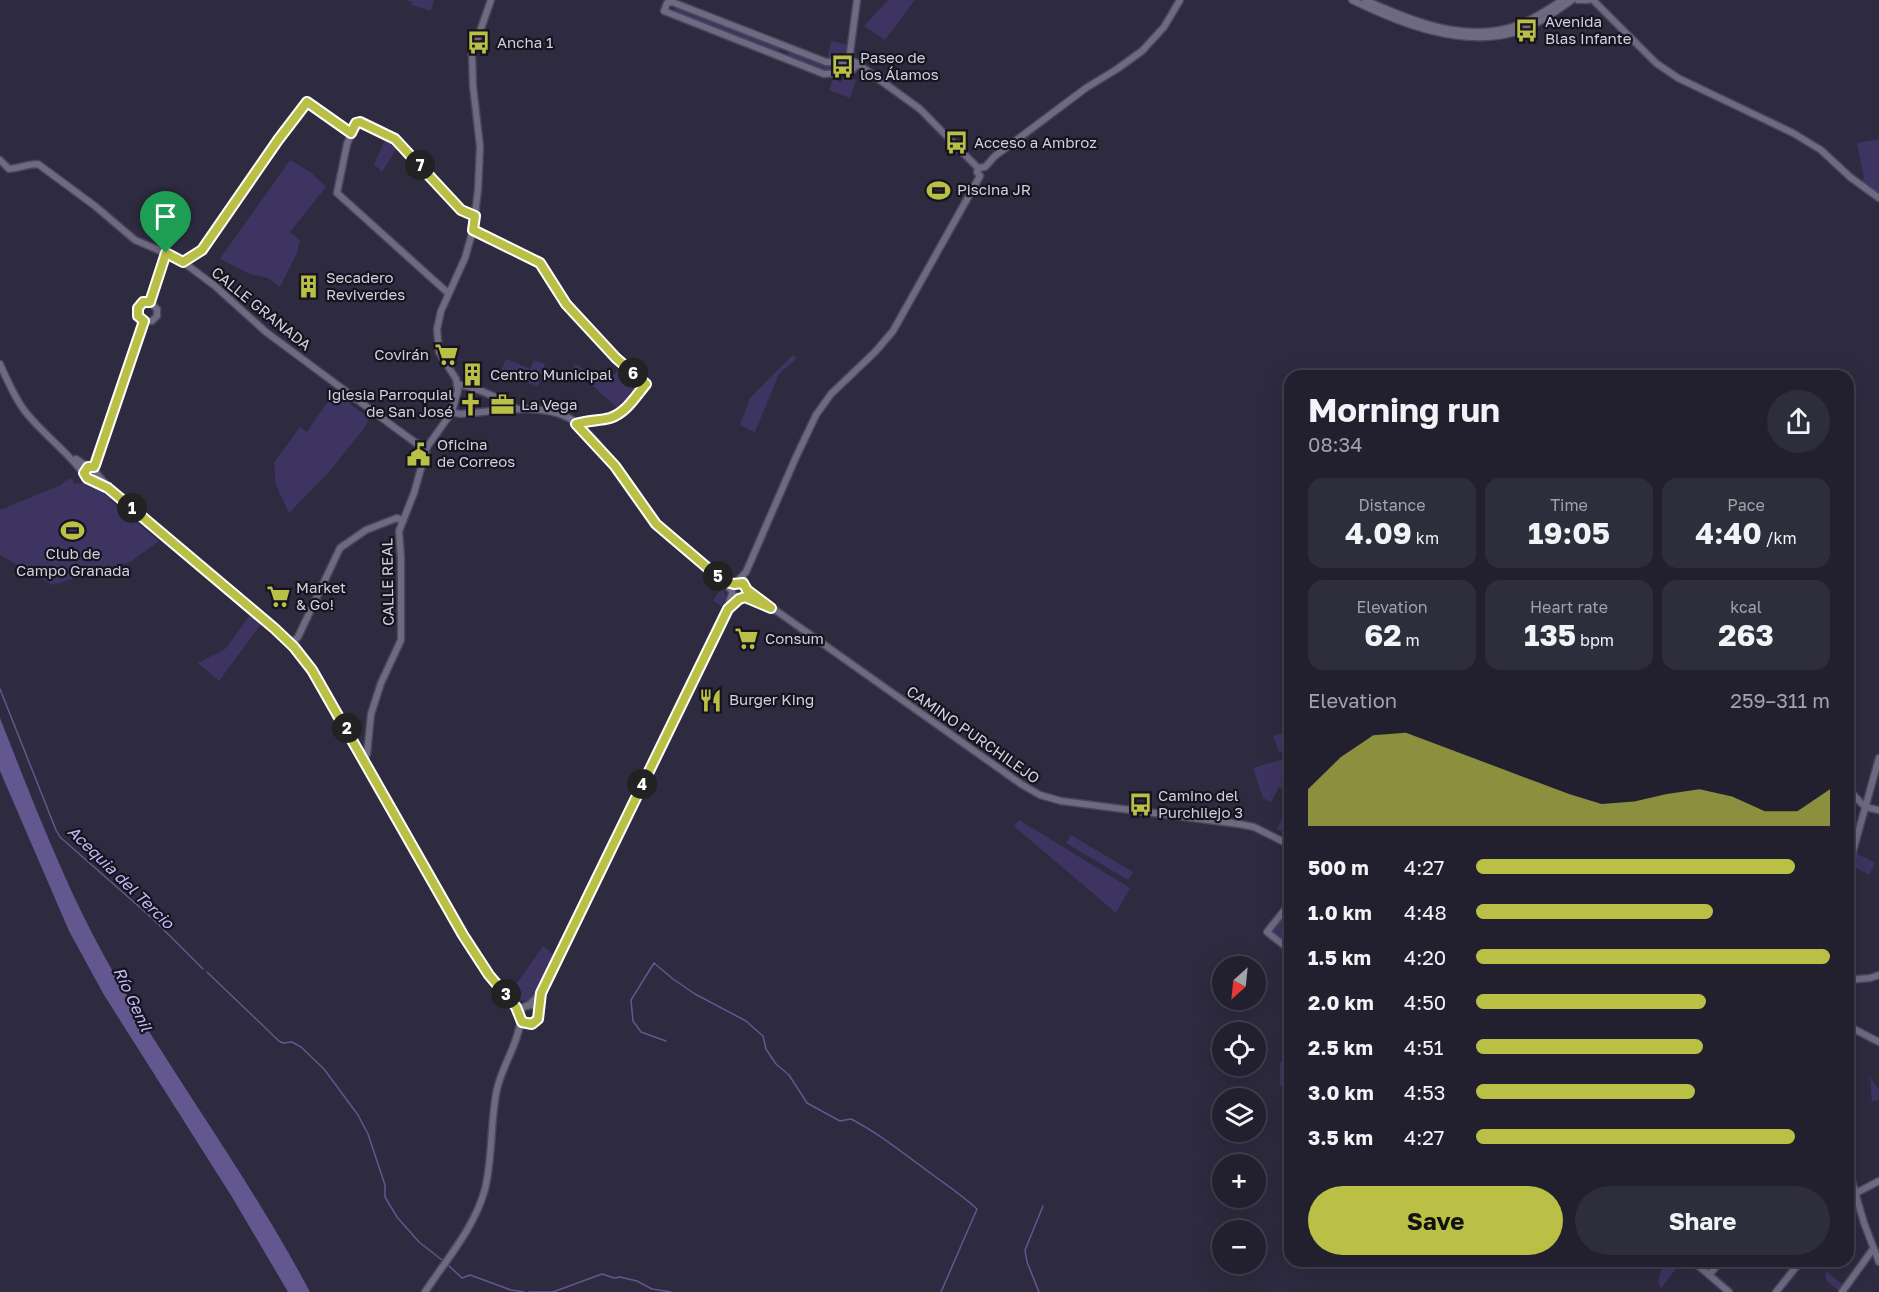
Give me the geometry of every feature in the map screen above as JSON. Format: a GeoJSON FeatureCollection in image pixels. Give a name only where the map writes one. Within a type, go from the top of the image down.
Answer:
{"type":"FeatureCollection","features":[{"type":"Feature","properties":{"kind":"street"},"geometry":{"type":"LineString","coordinates":[[491,0],[471,54],[472,86],[480,147],[473,230],[465,258],[441,311],[437,340],[439,352],[457,384],[458,390],[452,412],[460,414],[507,406]]}},
{"type":"Feature","properties":{"kind":"street"},"geometry":{"type":"LineString","coordinates":[[853,63],[852,47],[857,0]]}},
{"type":"Feature","properties":{"kind":"street"},"geometry":{"type":"LineString","coordinates":[[982,167],[1086,88],[1142,51],[1164,27],[1180,0]]}},
{"type":"Feature","properties":{"kind":"street"},"geometry":{"type":"LineString","coordinates":[[1352,0],[1421,27],[1452,35],[1478,38],[1505,34],[1528,27],[1572,0]]}},
{"type":"Feature","properties":{"kind":"street"},"geometry":{"type":"LineString","coordinates":[[1365,0],[1438,27],[1478,33],[1517,26],[1539,16],[1563,0]]}},
{"type":"Feature","properties":{"kind":"street"},"geometry":{"type":"LineString","coordinates":[[1578,0],[1595,2],[1656,63],[1678,78],[1793,133],[1821,150],[1850,177],[1879,198]]}},
{"type":"Feature","properties":{"kind":"street"},"geometry":{"type":"LineString","coordinates":[[517,1039],[538,1019],[541,993],[728,609],[734,588],[746,572],[816,416],[831,394],[875,352],[893,331],[980,176],[987,173],[920,110],[853,63],[826,62],[673,2],[670,14],[824,74],[839,73],[846,70],[844,66],[853,63]]}},
{"type":"Feature","properties":{"kind":"street"},"geometry":{"type":"LineString","coordinates":[[183,262],[202,250],[307,102],[351,133]]}},
{"type":"Feature","properties":{"kind":"street"},"geometry":{"type":"LineString","coordinates":[[448,293],[337,193],[351,133],[356,123],[360,122],[395,139],[461,210],[475,216]]}},
{"type":"Feature","properties":{"kind":"street","name":"CALLE GRANADA"},"geometry":{"type":"LineString","coordinates":[[0,160],[9,169],[38,164],[95,206],[135,240],[183,262],[215,286],[266,332],[394,427],[427,447]]}},
{"type":"Feature","properties":{"kind":"street"},"geometry":{"type":"LineString","coordinates":[[473,230],[540,263],[566,304],[589,330],[646,384],[624,411],[610,418],[588,420],[576,424]]}},
{"type":"Feature","properties":{"kind":"street"},"geometry":{"type":"LineString","coordinates":[[150,302],[166,253]]}},
{"type":"Feature","properties":{"kind":"street"},"geometry":{"type":"LineString","coordinates":[[143,302],[150,302],[157,309],[157,316],[152,321],[144,321],[138,316],[138,308],[143,302]]}},
{"type":"Feature","properties":{"kind":"street"},"geometry":{"type":"LineString","coordinates":[[108,488],[85,476],[91,470],[144,321]]}},
{"type":"Feature","properties":{"kind":"street"},"geometry":{"type":"LineString","coordinates":[[0,364],[15,397],[25,411],[70,455],[91,470],[108,488],[291,644],[317,677],[468,945],[489,975],[510,999],[520,1017],[525,1023],[532,1024]]}},
{"type":"Feature","properties":{"kind":"street"},"geometry":{"type":"LineString","coordinates":[[457,384],[467,386],[507,406],[568,418],[615,466],[656,524],[723,581],[744,593]]}},
{"type":"Feature","properties":{"kind":"street","name":"CALLE REAL"},"geometry":{"type":"LineString","coordinates":[[363,756],[367,754],[371,714],[381,683],[401,640],[401,559],[398,536],[414,493],[427,447],[452,412]]}},
{"type":"Feature","properties":{"kind":"street"},"geometry":{"type":"LineString","coordinates":[[91,470],[92,479]]}},
{"type":"Feature","properties":{"kind":"street"},"geometry":{"type":"LineString","coordinates":[[291,644],[298,638],[340,548],[366,530],[397,518],[403,521]]}},
{"type":"Feature","properties":{"kind":"street"},"geometry":{"type":"LineString","coordinates":[[728,609],[744,593],[746,572]]}},
{"type":"Feature","properties":{"kind":"street"},"geometry":{"type":"LineString","coordinates":[[734,588],[744,593]]}},
{"type":"Feature","properties":{"kind":"street","name":"CAMINO PURCHILEJO"},"geometry":{"type":"LineString","coordinates":[[744,593],[771,608],[1021,784],[1042,796],[1061,801],[1239,824],[1254,827],[1284,842]]}},
{"type":"Feature","properties":{"kind":"street"},"geometry":{"type":"LineString","coordinates":[[1854,848],[1879,758]]}},
{"type":"Feature","properties":{"kind":"street"},"geometry":{"type":"LineString","coordinates":[[1854,795],[1865,807],[1879,810]]}},
{"type":"Feature","properties":{"kind":"street"},"geometry":{"type":"LineString","coordinates":[[1284,911],[1267,932],[1284,945]]}},
{"type":"Feature","properties":{"kind":"street"},"geometry":{"type":"LineString","coordinates":[[1854,980],[1879,975]]}},
{"type":"Feature","properties":{"kind":"street"},"geometry":{"type":"LineString","coordinates":[[424,1292],[466,1231],[485,1190],[497,1088],[517,1039],[522,1009],[541,993]]}},
{"type":"Feature","properties":{"kind":"street"},"geometry":{"type":"LineString","coordinates":[[510,999],[527,1006],[534,1006],[538,1010]]}},
{"type":"Feature","properties":{"kind":"street"},"geometry":{"type":"LineString","coordinates":[[1854,1029],[1879,1042]]}},
{"type":"Feature","properties":{"kind":"street"},"geometry":{"type":"LineString","coordinates":[[1854,1195],[1879,1181]]}},
{"type":"Feature","properties":{"kind":"street"},"geometry":{"type":"LineString","coordinates":[[1854,1187],[1879,1262]]}},
{"type":"Feature","properties":{"kind":"street"},"geometry":{"type":"LineString","coordinates":[[1842,1292],[1873,1249]]}},
{"type":"Feature","properties":{"kind":"street"},"geometry":{"type":"LineString","coordinates":[[1700,1267],[1729,1292]]}},
{"type":"Feature","properties":{"kind":"street"},"geometry":{"type":"LineString","coordinates":[[1709,1275],[1716,1267]]}},
{"type":"Feature","properties":{"kind":"street"},"geometry":{"type":"LineString","coordinates":[[1776,1292],[1796,1267]]}},
{"type":"Feature","properties":{"kind":"shaded area"},"geometry":{"type":"Polygon","coordinates":[[[406,0],[434,0],[431,11],[411,5],[412,2],[406,0]]]}},
{"type":"Feature","properties":{"kind":"shaded area"},"geometry":{"type":"Polygon","coordinates":[[[888,0],[915,0],[885,40],[864,26],[888,0]]]}},
{"type":"Feature","properties":{"kind":"shaded area"},"geometry":{"type":"Polygon","coordinates":[[[676,6],[781,45],[778,53],[672,13],[676,6]]]}},
{"type":"Feature","properties":{"kind":"shaded area"},"geometry":{"type":"Polygon","coordinates":[[[831,41],[850,45],[847,58],[827,60],[831,41]]]}},
{"type":"Feature","properties":{"kind":"shaded area"},"geometry":{"type":"Polygon","coordinates":[[[789,48],[843,64],[843,69],[824,72],[787,57],[789,48]]]}},
{"type":"Feature","properties":{"kind":"shaded area"},"geometry":{"type":"Polygon","coordinates":[[[844,76],[856,80],[850,98],[829,90],[833,79],[841,82],[844,76]]]}},
{"type":"Feature","properties":{"kind":"shaded area"},"geometry":{"type":"Polygon","coordinates":[[[387,136],[398,146],[382,172],[374,164],[387,136]]]}},
{"type":"Feature","properties":{"kind":"shaded area"},"geometry":{"type":"Polygon","coordinates":[[[1879,139],[1879,194],[1861,182],[1864,178],[1857,143],[1879,139]]]}},
{"type":"Feature","properties":{"kind":"shaded area"},"geometry":{"type":"Polygon","coordinates":[[[290,160],[310,172],[326,187],[290,232],[300,240],[297,253],[280,287],[268,278],[250,274],[220,259],[290,160]]]}},
{"type":"Feature","properties":{"kind":"shaded area"},"geometry":{"type":"Polygon","coordinates":[[[793,355],[797,358],[779,374],[755,432],[740,425],[750,398],[793,355]]]}},
{"type":"Feature","properties":{"kind":"shaded area"},"geometry":{"type":"Polygon","coordinates":[[[506,359],[530,369],[534,360],[545,364],[538,386],[500,374],[506,359]]]}},
{"type":"Feature","properties":{"kind":"shaded area"},"geometry":{"type":"Polygon","coordinates":[[[575,364],[605,383],[622,367],[642,384],[621,411],[573,368],[575,364]]]}},
{"type":"Feature","properties":{"kind":"shaded area"},"geometry":{"type":"Polygon","coordinates":[[[337,388],[353,399],[350,404],[364,414],[368,420],[365,427],[329,472],[289,513],[276,485],[274,463],[300,427],[307,432],[337,388]]]}},
{"type":"Feature","properties":{"kind":"shaded area","name":"Club de Campo Granada"},"geometry":{"type":"Polygon","coordinates":[[[72,478],[74,484],[89,484],[103,492],[159,541],[130,562],[52,585],[0,555],[0,510],[63,484],[72,478]]]}},
{"type":"Feature","properties":{"kind":"shaded area"},"geometry":{"type":"Polygon","coordinates":[[[723,586],[726,597],[722,606],[713,601],[723,586]]]}},
{"type":"Feature","properties":{"kind":"shaded area"},"geometry":{"type":"Polygon","coordinates":[[[251,614],[262,623],[219,681],[198,663],[225,649],[251,614]]]}},
{"type":"Feature","properties":{"kind":"shaded area"},"geometry":{"type":"Polygon","coordinates":[[[0,718],[55,855],[86,922],[145,1025],[266,1214],[310,1292],[288,1292],[232,1197],[104,995],[69,931],[0,771],[0,718]]]}},
{"type":"Feature","properties":{"kind":"shaded area"},"geometry":{"type":"Polygon","coordinates":[[[1284,733],[1284,751],[1279,752],[1273,736],[1284,733]]]}},
{"type":"Feature","properties":{"kind":"shaded area"},"geometry":{"type":"Polygon","coordinates":[[[1284,759],[1284,773],[1281,781],[1284,783],[1284,790],[1279,787],[1271,802],[1263,798],[1253,768],[1284,759]]]}},
{"type":"Feature","properties":{"kind":"shaded area"},"geometry":{"type":"Polygon","coordinates":[[[1284,815],[1284,832],[1277,829],[1284,815]]]}},
{"type":"Feature","properties":{"kind":"shaded area"},"geometry":{"type":"Polygon","coordinates":[[[1019,820],[1130,888],[1116,913],[1014,826],[1019,820]]]}},
{"type":"Feature","properties":{"kind":"shaded area"},"geometry":{"type":"Polygon","coordinates":[[[1071,835],[1133,872],[1128,880],[1066,843],[1071,835]]]}},
{"type":"Feature","properties":{"kind":"shaded area"},"geometry":{"type":"Polygon","coordinates":[[[1856,853],[1875,863],[1869,875],[1854,867],[1856,853]]]}},
{"type":"Feature","properties":{"kind":"shaded area"},"geometry":{"type":"Polygon","coordinates":[[[1284,916],[1284,941],[1272,932],[1284,916]]]}},
{"type":"Feature","properties":{"kind":"shaded area"},"geometry":{"type":"Polygon","coordinates":[[[543,946],[555,956],[536,996],[531,1000],[519,1001],[510,993],[543,946]]]}},
{"type":"Feature","properties":{"kind":"shaded area"},"geometry":{"type":"Polygon","coordinates":[[[1284,1060],[1284,1087],[1280,1085],[1280,1063],[1284,1060]]]}},
{"type":"Feature","properties":{"kind":"shaded area"},"geometry":{"type":"Polygon","coordinates":[[[1870,1077],[1879,1090],[1879,1099],[1872,1102],[1870,1077]]]}},
{"type":"Feature","properties":{"kind":"shaded area"},"geometry":{"type":"Polygon","coordinates":[[[1662,1267],[1677,1267],[1661,1288],[1658,1281],[1662,1267]]]}},
{"type":"Feature","properties":{"kind":"shaded area"},"geometry":{"type":"Polygon","coordinates":[[[1827,1272],[1843,1285],[1839,1291],[1827,1281],[1825,1275],[1827,1272]]]}},
{"type":"Feature","properties":{"kind":"waterway","name":"Acequia del Tercio"},"geometry":{"type":"LineString","coordinates":[[0,689],[60,837],[152,918],[203,969]]}},
{"type":"Feature","properties":{"kind":"waterway"},"geometry":{"type":"LineString","coordinates":[[666,1041],[641,1032],[633,1021],[631,1000],[654,963],[695,994],[746,1021],[763,1036],[766,1049],[776,1064],[789,1075],[807,1103],[840,1121],[851,1119],[873,1132],[977,1209],[941,1292]]}},
{"type":"Feature","properties":{"kind":"waterway","name":"Acequia del Tercio"},"geometry":{"type":"LineString","coordinates":[[207,972],[279,1041],[292,1042],[301,1047],[324,1069],[358,1115],[368,1134],[385,1185],[385,1197],[397,1217],[419,1242],[442,1260]]}},
{"type":"Feature","properties":{"kind":"waterway"},"geometry":{"type":"LineString","coordinates":[[1039,1292],[1027,1262],[1025,1250],[1043,1206]]}},
{"type":"Feature","properties":{"kind":"waterway","name":"Acequia del Tercio"},"geometry":{"type":"LineString","coordinates":[[448,1265],[462,1278],[470,1275],[511,1290],[524,1292]]}},
{"type":"Feature","properties":{"kind":"waterway","name":"Acequia del Tercio"},"geometry":{"type":"LineString","coordinates":[[529,1292],[553,1292],[602,1274],[637,1281],[652,1289],[671,1292]]}},
{"type":"Feature","properties":{"kind":"place","name":"Avenida Blas Infante"},"geometry":{"type":"Point","coordinates":[1527,31]}},
{"type":"Feature","properties":{"kind":"place","name":"Ancha 1"},"geometry":{"type":"Point","coordinates":[479,43]}},
{"type":"Feature","properties":{"kind":"place","name":"Paseo de los Álamos"},"geometry":{"type":"Point","coordinates":[842,67]}},
{"type":"Feature","properties":{"kind":"place","name":"Acceso a Ambroz"},"geometry":{"type":"Point","coordinates":[956,143]}},
{"type":"Feature","properties":{"kind":"place","name":"Piscina JR"},"geometry":{"type":"Point","coordinates":[939,190]}},
{"type":"Feature","properties":{"kind":"place","name":"Secadero Reviverdes"},"geometry":{"type":"Point","coordinates":[308,287]}},
{"type":"Feature","properties":{"kind":"place","name":"Covirán"},"geometry":{"type":"Point","coordinates":[447,355]}},
{"type":"Feature","properties":{"kind":"place","name":"Centro Municipal"},"geometry":{"type":"Point","coordinates":[472,375]}},
{"type":"Feature","properties":{"kind":"place","name":"Iglesia Parroquial de San José"},"geometry":{"type":"Point","coordinates":[471,404]}},
{"type":"Feature","properties":{"kind":"place","name":"La Vega"},"geometry":{"type":"Point","coordinates":[503,405]}},
{"type":"Feature","properties":{"kind":"place","name":"Oficina de Correos"},"geometry":{"type":"Point","coordinates":[419,454]}},
{"type":"Feature","properties":{"kind":"place","name":"Club de Campo Granada"},"geometry":{"type":"Point","coordinates":[73,530]}},
{"type":"Feature","properties":{"kind":"place","name":"Market & Go!"},"geometry":{"type":"Point","coordinates":[278,597]}},
{"type":"Feature","properties":{"kind":"place","name":"Consum"},"geometry":{"type":"Point","coordinates":[747,639]}},
{"type":"Feature","properties":{"kind":"place","name":"Burger King"},"geometry":{"type":"Point","coordinates":[711,700]}},
{"type":"Feature","properties":{"kind":"place","name":"Camino del Purchilejo 3"},"geometry":{"type":"Point","coordinates":[1140,805]}},
{"type":"Feature","properties":{"kind":"route"},"geometry":{"type":"LineString","coordinates":[[307,102],[351,133],[356,123],[360,122],[388,134],[410,153],[461,210],[475,216],[473,230],[540,263],[566,304],[616,358],[646,384],[624,411],[610,418],[588,420],[576,424],[599,446],[615,466],[656,524],[723,581],[734,584],[743,583],[747,590],[771,608],[745,597],[739,599],[728,609],[541,993],[538,1002],[539,1016],[532,1024],[522,1022],[516,1007],[474,955],[327,692],[297,650],[108,488],[85,476],[84,471],[89,466],[94,467],[95,465],[144,321],[138,316],[138,308],[143,302],[150,302],[166,253],[183,262],[202,250],[307,102]]}},
{"type":"Feature","properties":{"kind":"water label","name":"Río Genil"},"geometry":{"type":"Point","coordinates":[133,999]}}]}
